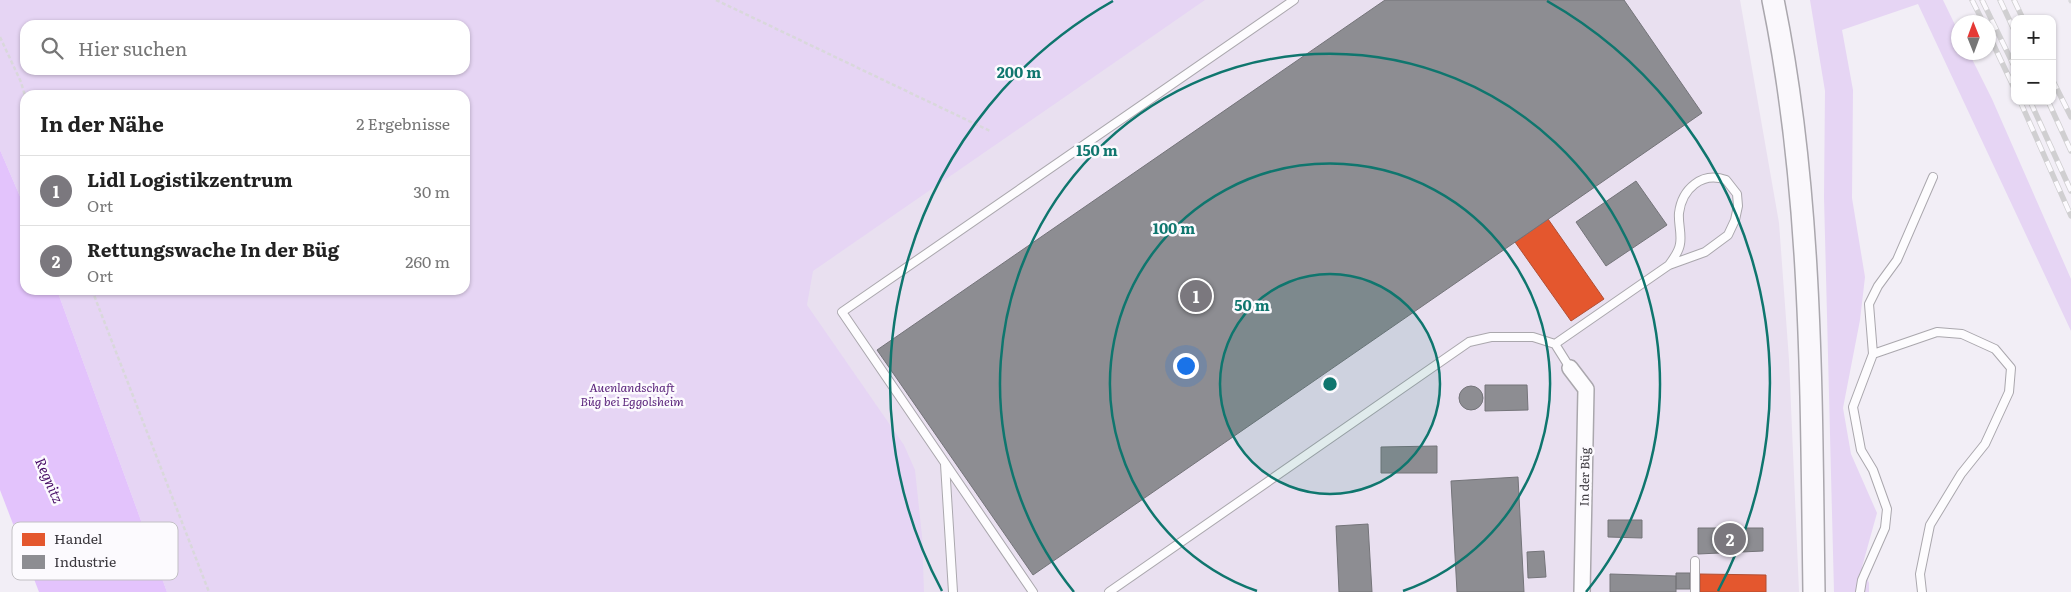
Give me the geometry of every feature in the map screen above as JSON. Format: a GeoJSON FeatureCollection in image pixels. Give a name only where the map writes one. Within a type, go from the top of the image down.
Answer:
{"type":"FeatureCollection","features":[{"type":"Feature","properties":{"kind":"main road"},"geometry":{"type":"LineString","coordinates":[[1773,0],[1788,90],[1806,241],[1811,363],[1814,592]]}},
{"type":"Feature","properties":{"kind":"street","name":"In der Büg"},"geometry":{"type":"LineString","coordinates":[[1570,368],[1586,389],[1582,592]]}},
{"type":"Feature","properties":{"kind":"lane"},"geometry":{"type":"LineString","coordinates":[[1033,592],[842,312],[1294,0]]}},
{"type":"Feature","properties":{"kind":"lane"},"geometry":{"type":"LineString","coordinates":[[1555,344],[1669,265],[1705,252],[1728,235],[1735,220],[1738,206],[1736,194],[1726,180],[1708,177],[1692,185],[1685,195],[1679,213],[1680,247],[1669,265]]}},
{"type":"Feature","properties":{"kind":"lane"},"geometry":{"type":"LineString","coordinates":[[1860,592],[1862,580],[1885,528],[1887,509],[1873,470],[1861,450],[1854,407],[1873,354],[1869,304],[1878,286],[1897,260],[1933,177]]}},
{"type":"Feature","properties":{"kind":"lane"},"geometry":{"type":"LineString","coordinates":[[1873,354],[1937,332],[1962,334],[1995,349],[2011,368],[2009,392],[1985,444],[1961,474],[1930,526],[1920,574],[1922,592]]}},
{"type":"Feature","properties":{"kind":"lane"},"geometry":{"type":"LineString","coordinates":[[1109,592],[1469,342],[1491,337],[1533,337],[1555,344],[1570,368]]}},
{"type":"Feature","properties":{"kind":"lane"},"geometry":{"type":"LineString","coordinates":[[945,464],[953,592]]}},
{"type":"Feature","properties":{"kind":"lane"},"geometry":{"type":"LineString","coordinates":[[1695,561],[1695,592]]}},
{"type":"Feature","properties":{"kind":"path"},"geometry":{"type":"LineString","coordinates":[[716,0],[990,131]]}},
{"type":"Feature","properties":{"kind":"path"},"geometry":{"type":"LineString","coordinates":[[0,37],[23,90]]}},
{"type":"Feature","properties":{"kind":"path"},"geometry":{"type":"LineString","coordinates":[[94,295],[209,592]]}},
{"type":"Feature","properties":{"kind":"shaded area"},"geometry":{"type":"Polygon","coordinates":[[[1198,0],[1740,0],[1779,223],[1789,360],[1799,592],[920,592],[798,306],[803,273],[1198,0]]]}},
{"type":"Feature","properties":{"kind":"green space","name":"Auenlandschaft Büg bei Eggolsheim"},"geometry":{"type":"Polygon","coordinates":[[[0,0],[1205,0],[813,271],[807,305],[904,445],[915,470],[922,536],[924,592],[167,592],[163,580],[178,580],[178,522],[142,522],[59,295],[470,295],[470,90],[20,90],[20,196],[0,150],[0,0]]]}},
{"type":"Feature","properties":{"kind":"green space"},"geometry":{"type":"Polygon","coordinates":[[[1810,0],[1943,0],[1951,17],[1951,60],[1972,60],[1992,99],[2071,279],[2071,331],[1918,4],[1842,30],[1853,90],[1852,198],[1865,277],[1860,320],[1843,408],[1851,454],[1877,513],[1862,567],[1869,583],[1869,592],[1834,592],[1824,197],[1825,91],[1810,0]]]}},
{"type":"Feature","properties":{"kind":"water","name":"Regnitz"},"geometry":{"type":"Polygon","coordinates":[[[0,150],[20,196],[20,295],[59,295],[142,522],[12,522],[0,490],[0,150]]]}},
{"type":"Feature","properties":{"kind":"water"},"geometry":{"type":"Polygon","coordinates":[[[34,580],[163,580],[167,592],[39,592],[34,580]]]}},
{"type":"Feature","properties":{"kind":"building: Handel"},"geometry":{"type":"Polygon","coordinates":[[[1548,219],[1604,299],[1571,321],[1515,242],[1548,219]]]}},
{"type":"Feature","properties":{"kind":"building: Handel"},"geometry":{"type":"Polygon","coordinates":[[[1700,574],[1766,575],[1766,592],[1700,592],[1700,574]]]}},
{"type":"Feature","properties":{"kind":"building: Industrie"},"geometry":{"type":"Polygon","coordinates":[[[1385,0],[1624,0],[1702,113],[1033,575],[877,350],[1385,0]]]}},
{"type":"Feature","properties":{"kind":"building: Industrie"},"geometry":{"type":"Polygon","coordinates":[[[1636,181],[1667,225],[1606,266],[1576,222],[1636,181]]]}},
{"type":"Feature","properties":{"kind":"building: Industrie"},"geometry":{"type":"Polygon","coordinates":[[[1485,385],[1527,385],[1528,410],[1485,411],[1485,385]]]}},
{"type":"Feature","properties":{"kind":"building: Industrie"},"geometry":{"type":"Polygon","coordinates":[[[1471,386],[1480,389],[1483,398],[1480,407],[1471,410],[1462,407],[1459,398],[1462,389],[1471,386]]]}},
{"type":"Feature","properties":{"kind":"building: Industrie"},"geometry":{"type":"Polygon","coordinates":[[[1437,446],[1437,473],[1381,473],[1381,447],[1437,446]]]}},
{"type":"Feature","properties":{"kind":"building: Industrie"},"geometry":{"type":"Polygon","coordinates":[[[1518,477],[1524,592],[1457,592],[1451,481],[1518,477]]]}},
{"type":"Feature","properties":{"kind":"building: Industrie"},"geometry":{"type":"Polygon","coordinates":[[[1608,520],[1642,520],[1642,538],[1608,537],[1608,520]]]}},
{"type":"Feature","properties":{"kind":"building: Industrie"},"geometry":{"type":"Polygon","coordinates":[[[1368,524],[1372,592],[1339,592],[1336,526],[1368,524]]]}},
{"type":"Feature","properties":{"kind":"building: Industrie"},"geometry":{"type":"Polygon","coordinates":[[[1698,528],[1763,528],[1763,551],[1698,554],[1698,528]]]}},
{"type":"Feature","properties":{"kind":"building: Industrie"},"geometry":{"type":"Polygon","coordinates":[[[1544,551],[1546,577],[1528,578],[1527,552],[1544,551]]]}},
{"type":"Feature","properties":{"kind":"building: Industrie"},"geometry":{"type":"Polygon","coordinates":[[[1676,573],[1690,573],[1690,589],[1676,589],[1676,573]]]}},
{"type":"Feature","properties":{"kind":"building: Industrie"},"geometry":{"type":"Polygon","coordinates":[[[1610,574],[1676,576],[1676,592],[1610,592],[1610,574]]]}},
{"type":"Feature","properties":{"kind":"railway"},"geometry":{"type":"LineString","coordinates":[[1972,0],[1980,15]]}},
{"type":"Feature","properties":{"kind":"railway"},"geometry":{"type":"LineString","coordinates":[[1982,0],[2011,60]]}},
{"type":"Feature","properties":{"kind":"railway"},"geometry":{"type":"LineString","coordinates":[[2000,0],[2011,23]]}},
{"type":"Feature","properties":{"kind":"railway"},"geometry":{"type":"LineString","coordinates":[[2014,0],[2021,15]]}},
{"type":"Feature","properties":{"kind":"railway"},"geometry":{"type":"LineString","coordinates":[[1996,50],[2011,82]]}},
{"type":"Feature","properties":{"kind":"railway"},"geometry":{"type":"LineString","coordinates":[[2056,87],[2071,117]]}},
{"type":"Feature","properties":{"kind":"railway"},"geometry":{"type":"LineString","coordinates":[[2022,105],[2071,216]]}},
{"type":"Feature","properties":{"kind":"railway"},"geometry":{"type":"LineString","coordinates":[[2032,105],[2071,191]]}},
{"type":"Feature","properties":{"kind":"railway"},"geometry":{"type":"LineString","coordinates":[[2050,105],[2071,151]]}},
{"type":"Feature","properties":{"kind":"place","name":"Lidl Logistikzentrum"},"geometry":{"type":"Point","coordinates":[1196,296]}},
{"type":"Feature","properties":{"kind":"place","name":"Rettungswache In der Büg"},"geometry":{"type":"Point","coordinates":[1730,539]}}]}
